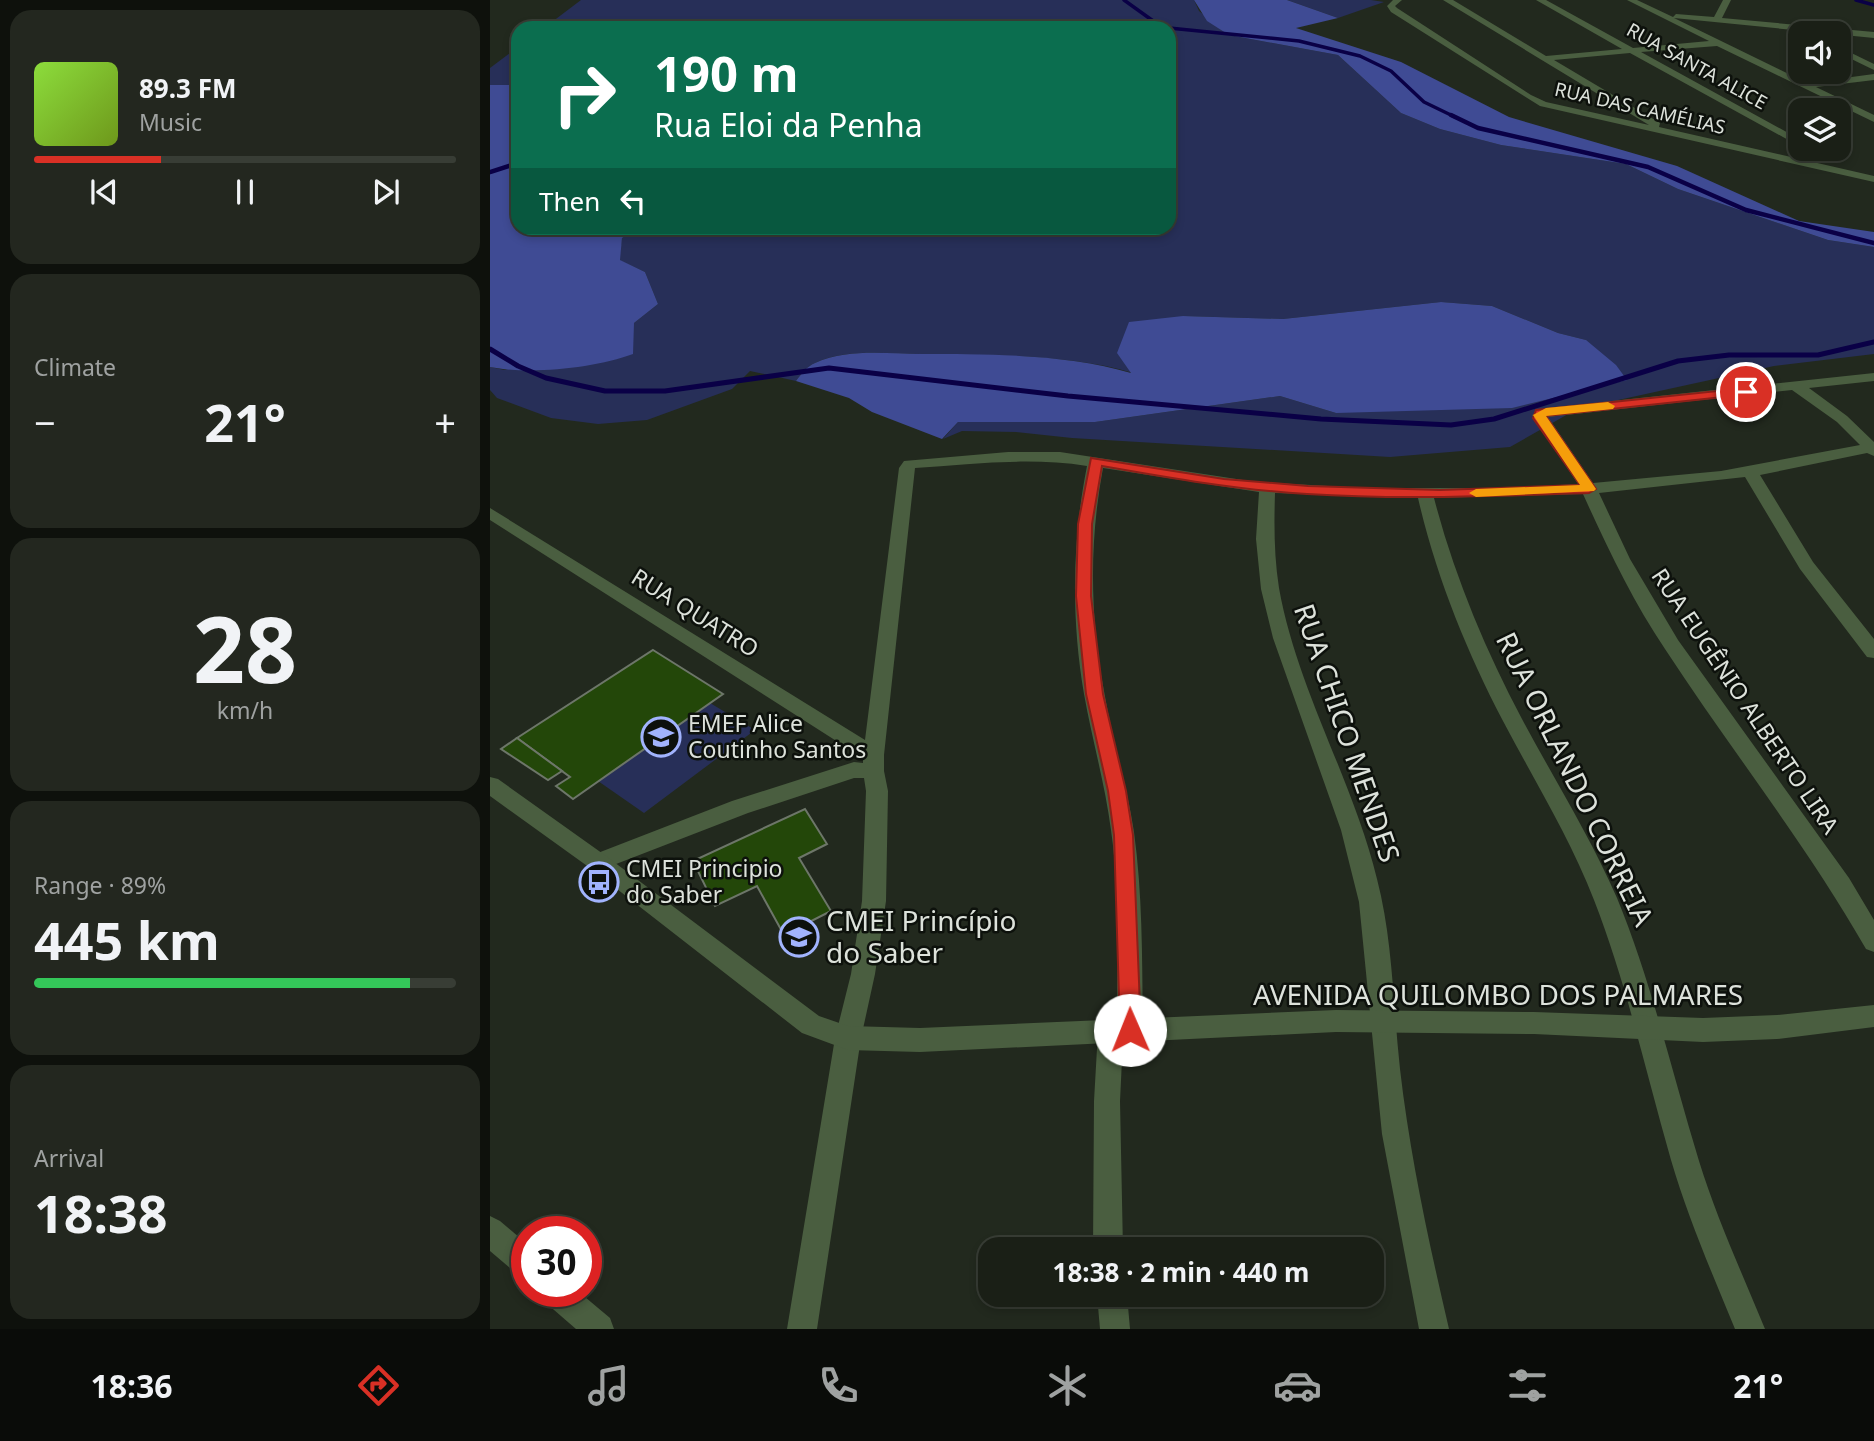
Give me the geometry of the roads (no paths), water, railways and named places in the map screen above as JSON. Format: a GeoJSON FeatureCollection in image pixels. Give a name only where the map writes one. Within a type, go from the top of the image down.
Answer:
{"type":"FeatureCollection","features":[{"type":"Feature","properties":{"kind":"street","name":"RUA DAS CAMÉLIAS"},"geometry":{"type":"LineString","coordinates":[[1398,0],[1391,6],[1394,10],[1535,101],[1874,179]]}},
{"type":"Feature","properties":{"kind":"street"},"geometry":{"type":"LineString","coordinates":[[1447,0],[1548,58],[1668,133]]}},
{"type":"Feature","properties":{"kind":"street","name":"RUA SANTA ALICE"},"geometry":{"type":"LineString","coordinates":[[1539,0],[1788,137]]}},
{"type":"Feature","properties":{"kind":"street"},"geometry":{"type":"LineString","coordinates":[[1631,0],[1874,119]]}},
{"type":"Feature","properties":{"kind":"street"},"geometry":{"type":"LineString","coordinates":[[1717,19],[1726,1]]}},
{"type":"Feature","properties":{"kind":"street"},"geometry":{"type":"LineString","coordinates":[[1663,15],[1788,26]]}},
{"type":"Feature","properties":{"kind":"street"},"geometry":{"type":"LineString","coordinates":[[1851,33],[1874,35]]}},
{"type":"Feature","properties":{"kind":"street"},"geometry":{"type":"LineString","coordinates":[[1548,58],[1720,43]]}},
{"type":"Feature","properties":{"kind":"street"},"geometry":{"type":"LineString","coordinates":[[1851,56],[1874,67]]}},
{"type":"Feature","properties":{"kind":"street"},"geometry":{"type":"LineString","coordinates":[[1807,85],[1874,77]]}},
{"type":"Feature","properties":{"kind":"street"},"geometry":{"type":"LineString","coordinates":[[1831,161],[1855,175]]}},
{"type":"Feature","properties":{"kind":"street"},"geometry":{"type":"LineString","coordinates":[[1796,386],[1874,377]]}},
{"type":"Feature","properties":{"kind":"street"},"geometry":{"type":"LineString","coordinates":[[1796,386],[1842,419],[1873,449]]}},
{"type":"Feature","properties":{"kind":"street","name":"RUA EUGÊNIO ALBERTO LIRA"},"geometry":{"type":"LineString","coordinates":[[1796,386],[1541,413],[1539,418],[1589,489],[1621,559],[1664,632],[1841,885],[1874,942]]}},
{"type":"Feature","properties":{"kind":"street"},"geometry":{"type":"LineString","coordinates":[[802,1329],[848,1038],[863,974],[874,901],[877,791],[874,763],[907,468],[915,462],[1034,456],[1096,461],[1224,483],[1426,494],[1589,489],[1750,472],[1873,449]]}},
{"type":"Feature","properties":{"kind":"street"},"geometry":{"type":"LineString","coordinates":[[1096,461],[1085,524],[1083,596],[1094,694],[1117,791],[1124,835],[1121,1030],[1106,1152],[1108,1237]]}},
{"type":"Feature","properties":{"kind":"street"},"geometry":{"type":"LineString","coordinates":[[1750,472],[1806,565],[1874,652]]}},
{"type":"Feature","properties":{"kind":"street","name":"RUA CHICO MENDES"},"geometry":{"type":"LineString","coordinates":[[1266,487],[1263,536],[1269,594],[1289,664],[1359,848],[1373,920],[1394,1121],[1411,1229],[1434,1329]]}},
{"type":"Feature","properties":{"kind":"street","name":"RUA ORLANDO CORREIA"},"geometry":{"type":"LineString","coordinates":[[1426,494],[1440,553],[1456,597],[1501,698],[1567,819],[1605,897],[1629,960],[1686,1164],[1714,1242],[1750,1329]]}},
{"type":"Feature","properties":{"kind":"street","name":"RUA QUATRO"},"geometry":{"type":"LineString","coordinates":[[490,513],[874,763]]}},
{"type":"Feature","properties":{"kind":"street"},"geometry":{"type":"LineString","coordinates":[[598,862],[740,807],[874,763]]}},
{"type":"Feature","properties":{"kind":"street","name":"AVENIDA QUILOMBO DOS PALMARES"},"geometry":{"type":"LineString","coordinates":[[490,785],[598,862],[811,1025],[848,1038],[920,1040],[1383,1021],[1534,1023],[1648,1029],[1777,1027],[1874,1016]]}},
{"type":"Feature","properties":{"kind":"street"},"geometry":{"type":"LineString","coordinates":[[490,1231],[511,1250]]}},
{"type":"Feature","properties":{"kind":"street"},"geometry":{"type":"LineString","coordinates":[[574,1307],[599,1329]]}},
{"type":"Feature","properties":{"kind":"street"},"geometry":{"type":"LineString","coordinates":[[1113,1307],[1115,1329]]}},
{"type":"Feature","properties":{"kind":"waterway"},"geometry":{"type":"LineString","coordinates":[[1124,0],[1153,21]]}},
{"type":"Feature","properties":{"kind":"waterway"},"geometry":{"type":"LineString","coordinates":[[1856,0],[1874,5]]}},
{"type":"Feature","properties":{"kind":"waterway"},"geometry":{"type":"LineString","coordinates":[[1176,29],[1299,41],[1360,56],[1391,71],[1424,102],[1455,117]]}},
{"type":"Feature","properties":{"kind":"waterway"},"geometry":{"type":"LineString","coordinates":[[1451,115],[1478,128],[1648,167],[1746,210],[1874,243]]}},
{"type":"Feature","properties":{"kind":"waterway"},"geometry":{"type":"LineString","coordinates":[[490,172],[511,165]]}},
{"type":"Feature","properties":{"kind":"waterway"},"geometry":{"type":"LineString","coordinates":[[490,349],[518,366],[546,378],[605,391],[665,391],[829,368],[1068,396],[1321,419],[1451,425],[1494,419],[1678,361],[1729,355],[1818,355],[1874,342]]}},
{"type":"Feature","properties":{"kind":"place","name":"EMEF Alice Coutinho Santos"},"geometry":{"type":"Point","coordinates":[661,737]}},
{"type":"Feature","properties":{"kind":"place","name":"CMEI Principio do Saber"},"geometry":{"type":"Point","coordinates":[599,882]}},
{"type":"Feature","properties":{"kind":"place","name":"CMEI Princípio do Saber"},"geometry":{"type":"Point","coordinates":[799,937]}}]}
